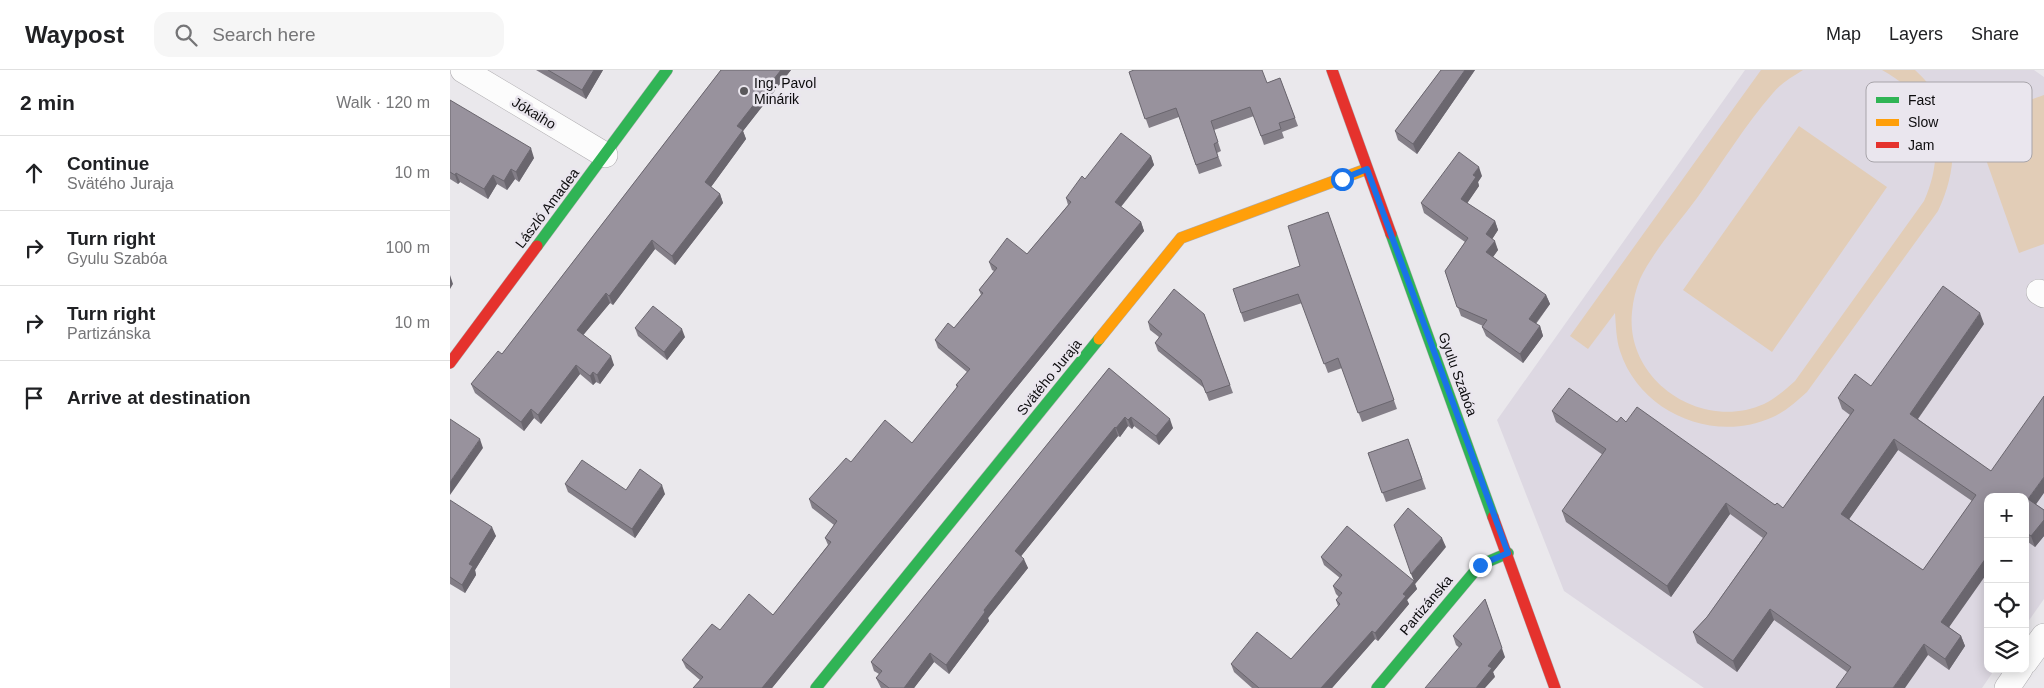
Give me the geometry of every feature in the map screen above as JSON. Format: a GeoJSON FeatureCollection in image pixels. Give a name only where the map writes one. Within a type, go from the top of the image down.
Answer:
{"type":"FeatureCollection","features":[{"type":"Feature","properties":{"kind":"street","name":"Jókaiho"},"geometry":{"type":"LineString","coordinates":[[463,70],[605,155]]}},
{"type":"Feature","properties":{"kind":"street","name":"László Amadea"},"geometry":{"type":"LineString","coordinates":[[450,363],[667,70]]}},
{"type":"Feature","properties":{"kind":"street","name":"Gyulu Szabóa"},"geometry":{"type":"LineString","coordinates":[[1332,70],[1508,553],[1555,688]]}},
{"type":"Feature","properties":{"kind":"street","name":"Svätého Juraja"},"geometry":{"type":"LineString","coordinates":[[816,688],[1181,238],[1367,169]]}},
{"type":"Feature","properties":{"kind":"street","name":"Partizánska"},"geometry":{"type":"LineString","coordinates":[[1377,688],[1480,565],[1508,553]]}},
{"type":"Feature","properties":{"kind":"street"},"geometry":{"type":"LineString","coordinates":[[2029,657],[2044,636]]}},
{"type":"Feature","properties":{"kind":"street"},"geometry":{"type":"LineString","coordinates":[[2007,688],[2017,673]]}},
{"type":"Feature","properties":{"kind":"shaded area"},"geometry":{"type":"Polygon","coordinates":[[[1745,70],[2034,70],[2044,77],[2044,599],[2029,620],[2029,493],[1984,493],[1984,673],[1992,673],[1982,688],[1704,688],[1564,591],[1497,420],[1745,70]]]}},
{"type":"Feature","properties":{"kind":"shaded area"},"geometry":{"type":"Polygon","coordinates":[[[1761,70],[1803,70],[1787,80],[1773,93],[1734,144],[1652,258],[1640,279],[1633,303],[1633,337],[1641,359],[1654,379],[1672,394],[1693,405],[1716,411],[1740,411],[1764,404],[1780,394],[1795,381],[1924,201],[1935,162],[1952,162],[1946,192],[1938,211],[1807,392],[1778,415],[1750,424],[1727,427],[1704,424],[1682,417],[1662,406],[1644,391],[1630,373],[1620,351],[1615,313],[1588,349],[1570,336],[1761,70]]]}},
{"type":"Feature","properties":{"kind":"shaded area"},"geometry":{"type":"Polygon","coordinates":[[[1882,70],[1915,70],[1926,82],[1901,82],[1882,70]]]}},
{"type":"Feature","properties":{"kind":"shaded area"},"geometry":{"type":"Polygon","coordinates":[[[2044,95],[2044,244],[2019,253],[1987,162],[2032,162],[2032,99],[2044,95]]]}},
{"type":"Feature","properties":{"kind":"shaded area"},"geometry":{"type":"Polygon","coordinates":[[[1799,126],[1887,187],[1772,352],[1683,290],[1799,126]]]}},
{"type":"Feature","properties":{"kind":"building"},"geometry":{"type":"Polygon","coordinates":[[[548,70],[594,70],[582,90],[548,70]]]}},
{"type":"Feature","properties":{"kind":"building"},"geometry":{"type":"Polygon","coordinates":[[[721,70],[781,70],[737,126],[743,130],[705,182],[720,194],[672,256],[652,240],[609,296],[606,293],[577,330],[611,356],[597,375],[593,372],[590,376],[576,365],[538,415],[531,409],[521,422],[471,384],[498,351],[502,354],[721,70]]]}},
{"type":"Feature","properties":{"kind":"building"},"geometry":{"type":"Polygon","coordinates":[[[1134,70],[1262,70],[1267,83],[1280,78],[1295,118],[1279,123],[1281,129],[1261,136],[1250,107],[1211,121],[1218,142],[1214,144],[1218,157],[1196,165],[1176,108],[1145,119],[1129,72],[1134,70]]]}},
{"type":"Feature","properties":{"kind":"building"},"geometry":{"type":"Polygon","coordinates":[[[1441,70],[1465,70],[1413,144],[1395,131],[1441,70]]]}},
{"type":"Feature","properties":{"kind":"building"},"geometry":{"type":"Polygon","coordinates":[[[450,100],[531,148],[516,172],[511,169],[504,181],[493,175],[484,189],[456,173],[455,175],[450,172],[450,100]]]}},
{"type":"Feature","properties":{"kind":"building"},"geometry":{"type":"Polygon","coordinates":[[[1121,133],[1151,156],[1115,202],[1141,222],[762,688],[693,688],[703,677],[682,660],[712,624],[720,630],[749,594],[773,615],[831,542],[825,538],[837,521],[809,499],[846,458],[851,462],[885,420],[912,443],[970,369],[935,340],[948,323],[954,328],[983,293],[979,290],[997,268],[989,262],[1007,238],[1027,254],[1071,202],[1066,198],[1082,176],[1085,179],[1121,133]]]}},
{"type":"Feature","properties":{"kind":"building"},"geometry":{"type":"Polygon","coordinates":[[[1459,152],[1479,167],[1473,175],[1476,177],[1461,199],[1495,221],[1486,234],[1495,241],[1486,252],[1546,295],[1529,319],[1540,326],[1520,354],[1482,327],[1487,320],[1457,307],[1445,271],[1468,238],[1421,203],[1459,152]]]}},
{"type":"Feature","properties":{"kind":"building"},"geometry":{"type":"Polygon","coordinates":[[[1328,212],[1394,400],[1358,413],[1338,358],[1324,364],[1298,294],[1241,313],[1233,289],[1300,266],[1288,226],[1328,212]]]}},
{"type":"Feature","properties":{"kind":"building"},"geometry":{"type":"Polygon","coordinates":[[[1943,286],[1980,313],[1910,414],[1991,471],[2044,396],[2044,477],[2029,498],[2029,493],[1984,493],[1984,561],[1941,622],[1961,636],[1945,659],[1924,644],[1893,688],[1836,688],[1851,667],[1770,609],[1733,661],[1693,632],[1707,617],[1767,533],[1726,503],[1667,586],[1562,511],[1606,449],[1552,411],[1569,388],[1617,422],[1621,417],[1626,422],[1637,407],[1775,505],[1777,503],[1783,508],[1854,410],[1838,398],[1855,374],[1871,386],[1943,286]],[[1894,439],[1841,514],[1923,570],[1976,495],[1894,439]]]}},
{"type":"Feature","properties":{"kind":"building"},"geometry":{"type":"Polygon","coordinates":[[[1174,289],[1204,314],[1230,385],[1206,393],[1201,380],[1155,343],[1162,334],[1148,322],[1174,289]]]}},
{"type":"Feature","properties":{"kind":"building"},"geometry":{"type":"Polygon","coordinates":[[[653,306],[682,329],[664,352],[635,328],[653,306]]]}},
{"type":"Feature","properties":{"kind":"building"},"geometry":{"type":"Polygon","coordinates":[[[1109,368],[1170,419],[1156,436],[1131,417],[1128,420],[1125,417],[1015,551],[1024,559],[984,610],[985,612],[946,665],[930,653],[904,688],[889,688],[876,678],[882,671],[871,662],[1109,368]]]}},
{"type":"Feature","properties":{"kind":"building"},"geometry":{"type":"Polygon","coordinates":[[[450,419],[480,439],[450,482],[450,419]]]}},
{"type":"Feature","properties":{"kind":"building"},"geometry":{"type":"Polygon","coordinates":[[[1408,439],[1422,479],[1382,493],[1368,453],[1408,439]]]}},
{"type":"Feature","properties":{"kind":"building"},"geometry":{"type":"Polygon","coordinates":[[[582,460],[626,490],[640,469],[662,485],[632,529],[565,484],[582,460]]]}},
{"type":"Feature","properties":{"kind":"building"},"geometry":{"type":"Polygon","coordinates":[[[450,500],[492,527],[469,564],[473,566],[462,585],[450,577],[450,500]]]}},
{"type":"Feature","properties":{"kind":"building"},"geometry":{"type":"Polygon","coordinates":[[[2029,500],[2044,510],[2044,520],[2031,536],[2029,535],[2029,500]]]}},
{"type":"Feature","properties":{"kind":"building"},"geometry":{"type":"Polygon","coordinates":[[[1408,508],[1442,538],[1411,574],[1394,525],[1408,508]]]}},
{"type":"Feature","properties":{"kind":"building"},"geometry":{"type":"Polygon","coordinates":[[[1347,526],[1414,581],[1403,594],[1406,596],[1375,633],[1372,631],[1321,688],[1259,688],[1231,664],[1257,632],[1291,659],[1340,604],[1336,600],[1342,593],[1333,586],[1342,575],[1321,557],[1347,526]]]}},
{"type":"Feature","properties":{"kind":"building"},"geometry":{"type":"Polygon","coordinates":[[[1485,599],[1502,648],[1488,666],[1492,668],[1476,688],[1425,688],[1462,644],[1453,636],[1485,599]]]}},
{"type":"Feature","properties":{"kind":"traffic: fast"},"geometry":{"type":"LineString","coordinates":[[537,246],[667,70]]}},
{"type":"Feature","properties":{"kind":"traffic: fast"},"geometry":{"type":"LineString","coordinates":[[1391,234],[1493,517]]}},
{"type":"Feature","properties":{"kind":"traffic: fast"},"geometry":{"type":"LineString","coordinates":[[816,688],[1099,339]]}},
{"type":"Feature","properties":{"kind":"traffic: fast"},"geometry":{"type":"LineString","coordinates":[[1377,688],[1480,565],[1508,553]]}},
{"type":"Feature","properties":{"kind":"traffic: slow"},"geometry":{"type":"LineString","coordinates":[[1099,339],[1181,238],[1367,169]]}},
{"type":"Feature","properties":{"kind":"traffic: jam"},"geometry":{"type":"LineString","coordinates":[[1332,70],[1391,234]]}},
{"type":"Feature","properties":{"kind":"traffic: jam"},"geometry":{"type":"LineString","coordinates":[[450,363],[537,246]]}},
{"type":"Feature","properties":{"kind":"traffic: jam"},"geometry":{"type":"LineString","coordinates":[[1493,517],[1555,688]]}},
{"type":"Feature","properties":{"kind":"place","name":"Ing. Pavol Minárik"},"geometry":{"type":"Point","coordinates":[744,91]}},
{"type":"Feature","properties":{"kind":"route"},"geometry":{"type":"LineString","coordinates":[[1342,179],[1367,169],[1508,553],[1480,565]]}}]}
